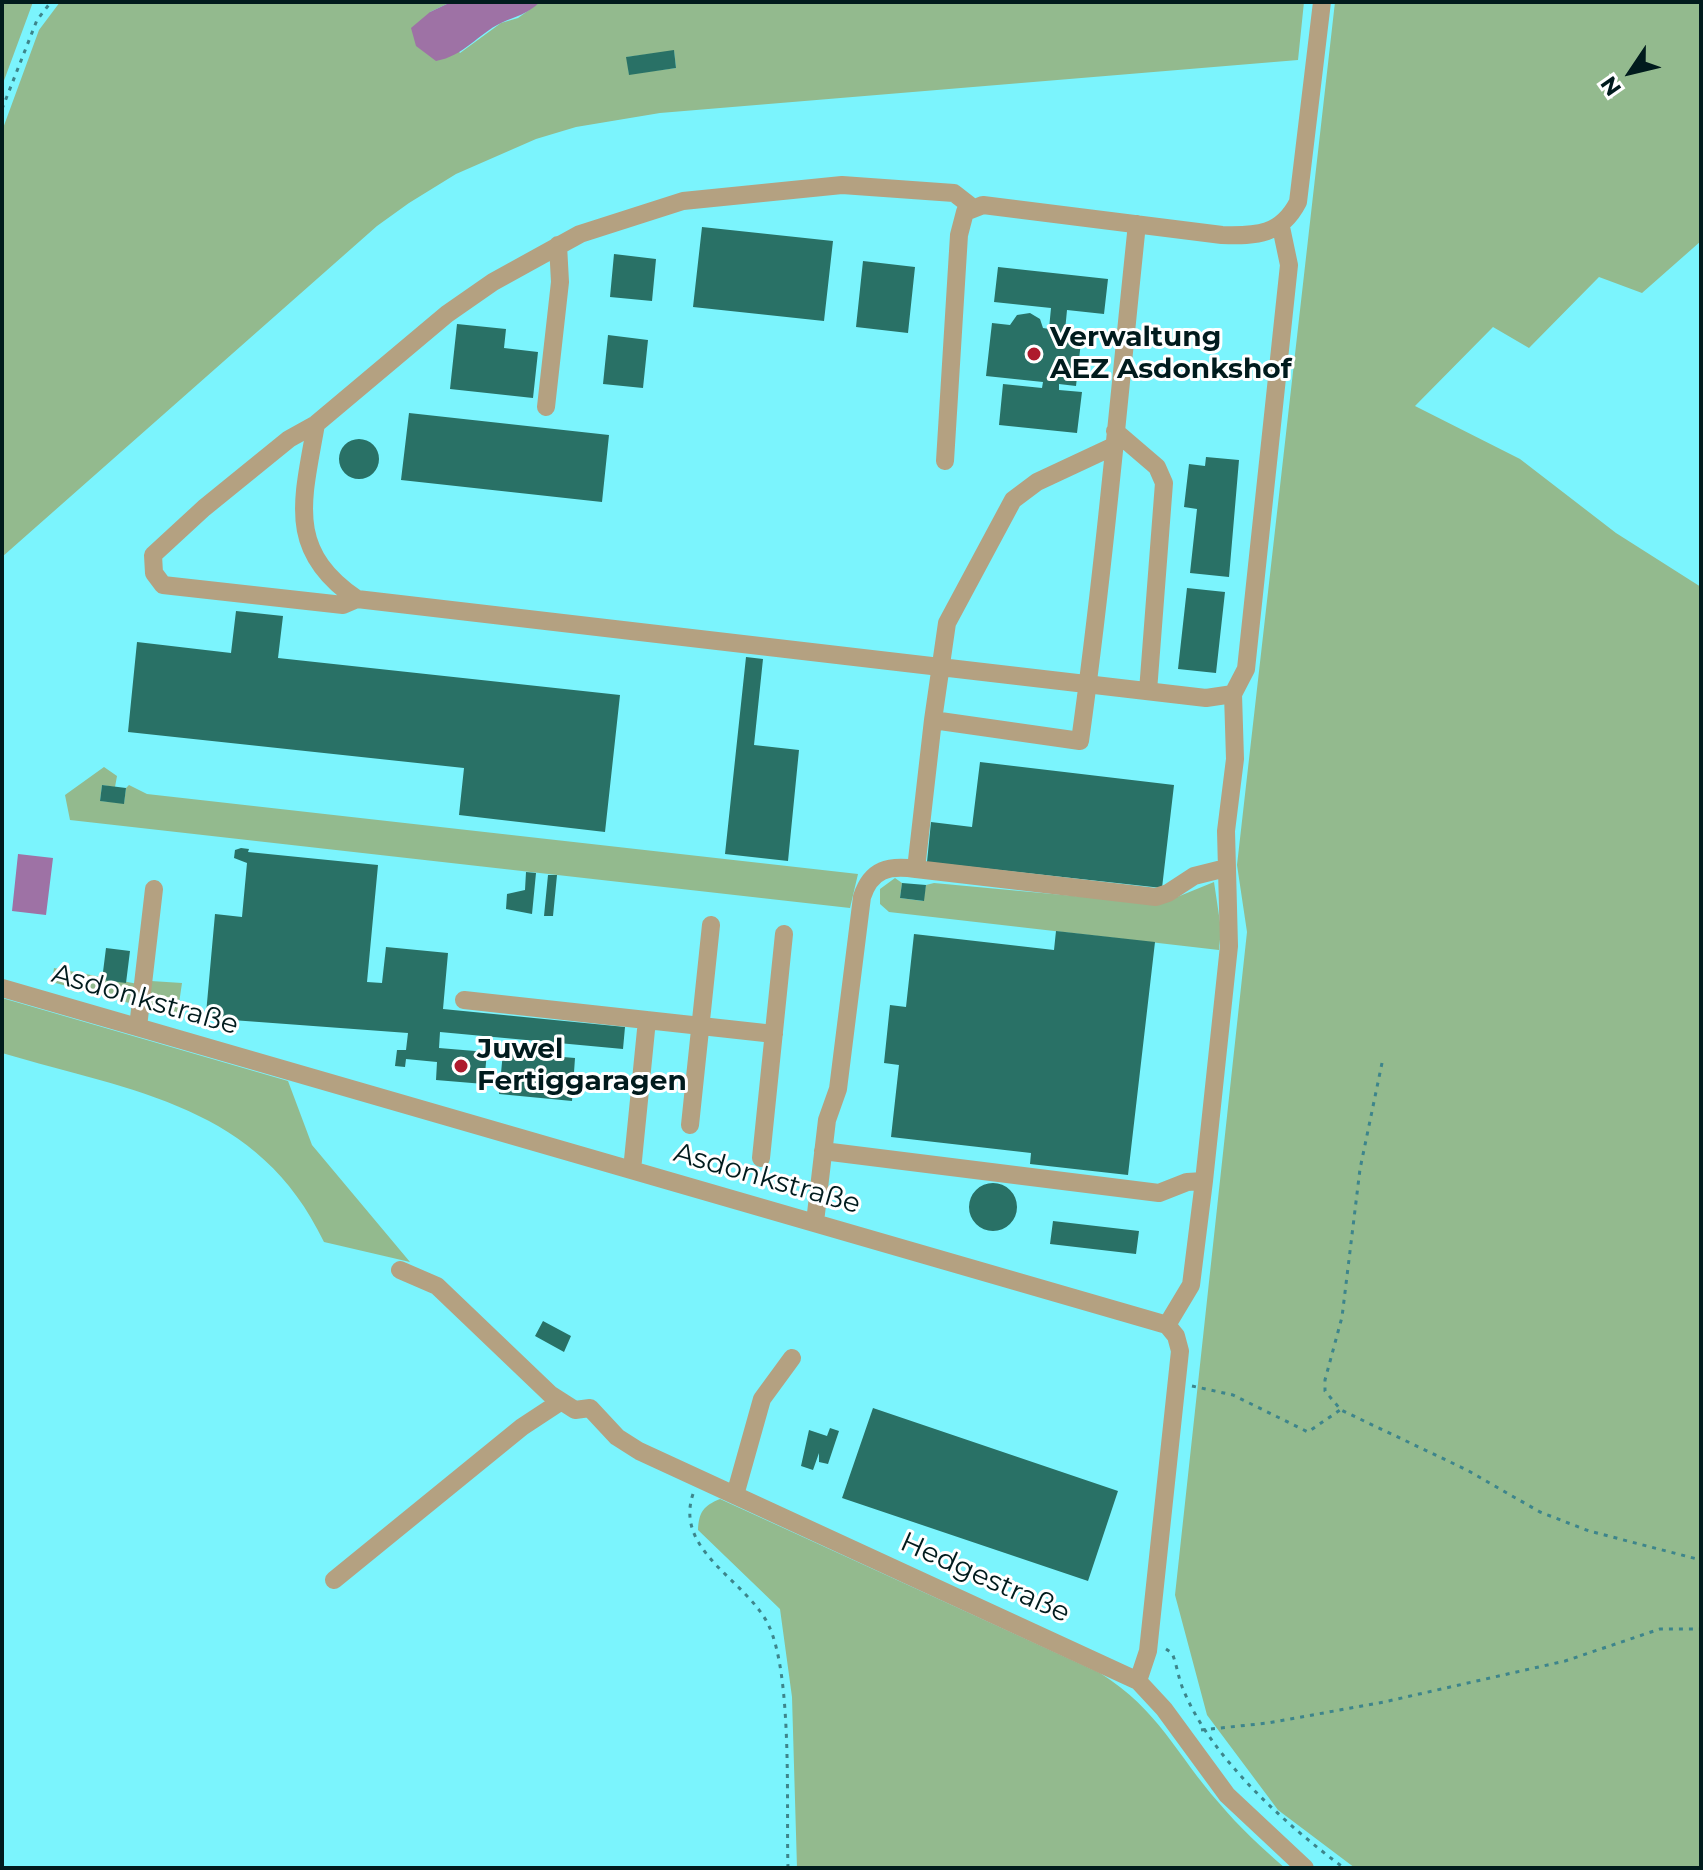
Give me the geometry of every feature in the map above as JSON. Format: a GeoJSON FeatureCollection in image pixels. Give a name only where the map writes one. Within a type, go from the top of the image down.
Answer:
{"type":"FeatureCollection","features":[{"type":"Feature","properties":{"kind":"street"},"geometry":{"type":"LineString","coordinates":[[357,599],[343,605],[163,585],[154,573],[153,555],[163,543],[289,439],[316,424],[447,314],[493,282],[558,245],[635,214],[683,201],[842,185],[954,193],[972,207],[1029,209],[1259,236],[1281,227],[1298,202],[1322,2]]}},
{"type":"Feature","properties":{"kind":"street"},"geometry":{"type":"LineString","coordinates":[[945,461],[959,235],[961,221],[972,207]]}},
{"type":"Feature","properties":{"kind":"street"},"geometry":{"type":"LineString","coordinates":[[933,720],[1080,741],[1137,224]]}},
{"type":"Feature","properties":{"kind":"street"},"geometry":{"type":"LineString","coordinates":[[1138,1681],[1148,1647],[1177,1385],[1179,1343],[1167,1325],[1191,1285],[1229,946],[1226,831],[1235,759],[1233,694],[1246,669],[1289,265],[1281,227]]}},
{"type":"Feature","properties":{"kind":"street"},"geometry":{"type":"LineString","coordinates":[[546,407],[560,282],[558,245]]}},
{"type":"Feature","properties":{"kind":"street"},"geometry":{"type":"LineString","coordinates":[[316,424],[304,514],[305,538],[316,561],[334,583],[357,599],[1206,698],[1233,694]]}},
{"type":"Feature","properties":{"kind":"street"},"geometry":{"type":"LineString","coordinates":[[916,869],[944,637],[953,609],[1013,500],[1037,482],[1114,439]]}},
{"type":"Feature","properties":{"kind":"street"},"geometry":{"type":"LineString","coordinates":[[1114,439],[1157,467],[1164,483],[1148,691]]}},
{"type":"Feature","properties":{"kind":"street"},"geometry":{"type":"LineString","coordinates":[[815,1222],[829,1112],[838,1089],[865,886],[880,870],[916,869],[1156,897],[1194,876],[1226,868]]}},
{"type":"Feature","properties":{"kind":"street"},"geometry":{"type":"LineString","coordinates":[[138,1027],[154,889]]}},
{"type":"Feature","properties":{"kind":"street"},"geometry":{"type":"LineString","coordinates":[[690,1125],[711,925]]}},
{"type":"Feature","properties":{"kind":"street"},"geometry":{"type":"LineString","coordinates":[[761,1158],[784,934]]}},
{"type":"Feature","properties":{"kind":"street","name":"Asdonkstraße"},"geometry":{"type":"LineString","coordinates":[[2,988],[1167,1325]]}},
{"type":"Feature","properties":{"kind":"street"},"geometry":{"type":"LineString","coordinates":[[464,1000],[774,1034]]}},
{"type":"Feature","properties":{"kind":"street"},"geometry":{"type":"LineString","coordinates":[[632,1170],[647,1020]]}},
{"type":"Feature","properties":{"kind":"street"},"geometry":{"type":"LineString","coordinates":[[823,1151],[1159,1193],[1187,1182],[1204,1181]]}},
{"type":"Feature","properties":{"kind":"street"},"geometry":{"type":"LineString","coordinates":[[334,1580],[522,1427],[560,1402],[437,1286],[400,1270]]}},
{"type":"Feature","properties":{"kind":"street"},"geometry":{"type":"LineString","coordinates":[[735,1495],[762,1399],[792,1358]]}},
{"type":"Feature","properties":{"kind":"street","name":"Hedgestraße"},"geometry":{"type":"LineString","coordinates":[[560,1402],[575,1410],[590,1408],[628,1444],[698,1479],[1138,1681],[1227,1795],[1305,1868]]}},
{"type":"Feature","properties":{"kind":"path"},"geometry":{"type":"LineString","coordinates":[[2,109],[26,43],[37,20],[51,2]]}},
{"type":"Feature","properties":{"kind":"path"},"geometry":{"type":"LineString","coordinates":[[1382,1063],[1360,1169],[1342,1317],[1325,1380],[1325,1391],[1341,1410],[1413,1443],[1540,1512],[1589,1531],[1701,1560]]}},
{"type":"Feature","properties":{"kind":"path"},"geometry":{"type":"LineString","coordinates":[[1177,1385],[1233,1395],[1308,1432],[1341,1410]]}},
{"type":"Feature","properties":{"kind":"path"},"geometry":{"type":"LineString","coordinates":[[698,1479],[687,1511],[690,1529],[712,1561],[757,1606],[776,1646],[783,1686],[788,1868]]}},
{"type":"Feature","properties":{"kind":"path"},"geometry":{"type":"LineString","coordinates":[[1181,1733],[1268,1723],[1384,1702],[1565,1661],[1660,1629],[1701,1629]]}},
{"type":"Feature","properties":{"kind":"path"},"geometry":{"type":"LineString","coordinates":[[1148,1647],[1172,1653],[1182,1688],[1206,1729],[1273,1809],[1344,1868]]}},
{"type":"Feature","properties":{"kind":"green space"},"geometry":{"type":"Polygon","coordinates":[[[2,2],[33,2],[2,86],[2,2]]]}},
{"type":"Feature","properties":{"kind":"green space"},"geometry":{"type":"Polygon","coordinates":[[[60,2],[451,2],[430,12],[460,53],[501,23],[518,18],[540,2],[1304,2],[1298,60],[660,113],[576,127],[536,139],[456,174],[377,226],[2,557],[2,131],[39,30],[60,2]],[[674,51],[627,57],[629,74],[676,68],[674,51]]]}},
{"type":"Feature","properties":{"kind":"green space"},"geometry":{"type":"Polygon","coordinates":[[[1335,2],[1701,2],[1701,241],[1642,293],[1599,277],[1529,348],[1493,327],[1415,406],[1520,459],[1616,533],[1701,587],[1701,1868],[1355,1868],[1278,1810],[1207,1715],[1175,1595],[1247,932],[1237,865],[1335,2]]]}},
{"type":"Feature","properties":{"kind":"green space"},"geometry":{"type":"Polygon","coordinates":[[[104,767],[117,776],[115,787],[102,785],[100,801],[124,803],[129,785],[147,794],[858,874],[850,908],[70,820],[65,795],[104,767]]]}},
{"type":"Feature","properties":{"kind":"green space"},"geometry":{"type":"Polygon","coordinates":[[[895,878],[902,883],[900,898],[923,901],[926,885],[934,883],[1160,904],[1214,882],[1221,929],[1219,950],[889,912],[880,904],[880,889],[895,878]]]}},
{"type":"Feature","properties":{"kind":"green space"},"geometry":{"type":"Polygon","coordinates":[[[54,968],[138,984],[129,1003],[52,982],[54,968]]]}},
{"type":"Feature","properties":{"kind":"green space"},"geometry":{"type":"Polygon","coordinates":[[[151,981],[182,983],[177,1017],[157,1011],[150,1004],[151,981]]]}},
{"type":"Feature","properties":{"kind":"green space"},"geometry":{"type":"Polygon","coordinates":[[[2,998],[288,1081],[312,1145],[410,1262],[324,1242],[297,1196],[265,1160],[228,1132],[188,1111],[145,1094],[2,1053],[2,998]]]}},
{"type":"Feature","properties":{"kind":"green space"},"geometry":{"type":"Polygon","coordinates":[[[720,1499],[1100,1673],[1138,1702],[1227,1812],[1285,1868],[797,1868],[792,1697],[780,1609],[698,1530],[703,1510],[720,1499]]]}},
{"type":"Feature","properties":{"kind":"shaded area"},"geometry":{"type":"Polygon","coordinates":[[[451,2],[540,2],[501,23],[463,50],[436,61],[416,46],[411,28],[430,12],[451,2]]]}},
{"type":"Feature","properties":{"kind":"shaded area"},"geometry":{"type":"Polygon","coordinates":[[[18,854],[53,858],[46,915],[12,911],[18,854]]]}},
{"type":"Feature","properties":{"kind":"building"},"geometry":{"type":"Polygon","coordinates":[[[674,50],[676,68],[629,75],[626,57],[674,50]]]}},
{"type":"Feature","properties":{"kind":"building"},"geometry":{"type":"Polygon","coordinates":[[[702,227],[833,241],[824,321],[693,307],[702,227]]]}},
{"type":"Feature","properties":{"kind":"building"},"geometry":{"type":"Polygon","coordinates":[[[614,254],[656,259],[652,301],[610,297],[614,254]]]}},
{"type":"Feature","properties":{"kind":"building"},"geometry":{"type":"Polygon","coordinates":[[[863,261],[915,267],[908,333],[856,327],[863,261]]]}},
{"type":"Feature","properties":{"kind":"building","name":"Verwaltung AEZ Asdonkshof"},"geometry":{"type":"Polygon","coordinates":[[[998,267],[1108,279],[1104,314],[1067,310],[1065,331],[1082,333],[1076,386],[1059,384],[1059,390],[1082,392],[1077,433],[999,425],[1003,384],[1042,388],[1043,382],[986,376],[992,323],[1010,325],[1017,315],[1030,313],[1040,319],[1043,328],[1049,329],[1051,308],[994,302],[998,267]]]}},
{"type":"Feature","properties":{"kind":"building"},"geometry":{"type":"Polygon","coordinates":[[[457,324],[506,329],[504,348],[538,352],[533,398],[450,389],[457,324]]]}},
{"type":"Feature","properties":{"kind":"building"},"geometry":{"type":"Polygon","coordinates":[[[608,335],[648,340],[643,388],[603,384],[608,335]]]}},
{"type":"Feature","properties":{"kind":"building"},"geometry":{"type":"Polygon","coordinates":[[[409,413],[609,435],[602,502],[401,480],[409,413]]]}},
{"type":"Feature","properties":{"kind":"building"},"geometry":{"type":"Polygon","coordinates":[[[359,439],[373,445],[379,459],[373,473],[359,479],[345,473],[339,459],[345,445],[359,439]]]}},
{"type":"Feature","properties":{"kind":"building"},"geometry":{"type":"Polygon","coordinates":[[[1206,457],[1239,460],[1229,577],[1190,573],[1197,509],[1184,507],[1189,464],[1205,466],[1206,457]]]}},
{"type":"Feature","properties":{"kind":"building"},"geometry":{"type":"Polygon","coordinates":[[[1187,588],[1225,592],[1216,673],[1178,669],[1187,588]]]}},
{"type":"Feature","properties":{"kind":"building"},"geometry":{"type":"Polygon","coordinates":[[[236,611],[283,616],[278,658],[620,695],[605,832],[459,815],[464,768],[128,732],[137,642],[231,653],[236,611]]]}},
{"type":"Feature","properties":{"kind":"building"},"geometry":{"type":"Polygon","coordinates":[[[746,657],[763,659],[754,745],[799,750],[788,861],[725,854],[746,657]]]}},
{"type":"Feature","properties":{"kind":"building"},"geometry":{"type":"Polygon","coordinates":[[[980,762],[1174,785],[1162,888],[927,862],[931,822],[972,827],[980,762]]]}},
{"type":"Feature","properties":{"kind":"building"},"geometry":{"type":"Polygon","coordinates":[[[102,785],[126,788],[124,804],[100,801],[102,785]]]}},
{"type":"Feature","properties":{"kind":"building"},"geometry":{"type":"Polygon","coordinates":[[[249,849],[248,852],[378,865],[367,982],[382,983],[386,947],[448,953],[443,1009],[625,1027],[623,1049],[440,1032],[439,1048],[487,1052],[484,1084],[436,1080],[437,1062],[406,1059],[405,1067],[395,1066],[397,1050],[406,1050],[408,1033],[232,1020],[206,1014],[215,914],[242,917],[247,863],[234,858],[235,850],[249,849]]]}},
{"type":"Feature","properties":{"kind":"building"},"geometry":{"type":"Polygon","coordinates":[[[526,872],[536,873],[532,914],[506,909],[507,894],[525,890],[526,872]]]}},
{"type":"Feature","properties":{"kind":"building"},"geometry":{"type":"Polygon","coordinates":[[[548,875],[557,875],[553,916],[544,916],[548,875]]]}},
{"type":"Feature","properties":{"kind":"building"},"geometry":{"type":"Polygon","coordinates":[[[902,883],[926,885],[924,901],[900,898],[902,883]]]}},
{"type":"Feature","properties":{"kind":"building"},"geometry":{"type":"Polygon","coordinates":[[[1056,931],[1155,942],[1128,1175],[1030,1164],[1031,1153],[891,1137],[899,1065],[884,1063],[890,1005],[906,1007],[914,934],[1054,950],[1056,931]]]}},
{"type":"Feature","properties":{"kind":"building"},"geometry":{"type":"Polygon","coordinates":[[[106,948],[130,951],[126,983],[102,980],[106,948]]]}},
{"type":"Feature","properties":{"kind":"building"},"geometry":{"type":"Polygon","coordinates":[[[503,1052],[575,1058],[572,1101],[499,1094],[503,1052]]]}},
{"type":"Feature","properties":{"kind":"building"},"geometry":{"type":"Polygon","coordinates":[[[993,1183],[1002,1184],[1010,1190],[1016,1198],[1016,1216],[1010,1224],[1002,1230],[993,1231],[984,1230],[976,1224],[970,1216],[969,1207],[970,1198],[976,1190],[984,1184],[993,1183]]]}},
{"type":"Feature","properties":{"kind":"building"},"geometry":{"type":"Polygon","coordinates":[[[1053,1221],[1139,1231],[1136,1254],[1050,1244],[1053,1221]]]}},
{"type":"Feature","properties":{"kind":"building"},"geometry":{"type":"Polygon","coordinates":[[[543,1321],[571,1336],[564,1352],[535,1336],[543,1321]]]}},
{"type":"Feature","properties":{"kind":"building"},"geometry":{"type":"Polygon","coordinates":[[[873,1408],[1118,1491],[1088,1581],[842,1498],[873,1408]]]}},
{"type":"Feature","properties":{"kind":"building"},"geometry":{"type":"Polygon","coordinates":[[[830,1428],[839,1431],[828,1464],[819,1462],[819,1453],[813,1470],[801,1466],[809,1430],[827,1436],[830,1428]]]}},
{"type":"Feature","properties":{"kind":"place","name":"Verwaltung AEZ Asdonkshof"},"geometry":{"type":"Point","coordinates":[1034,354]}},
{"type":"Feature","properties":{"kind":"place","name":"Juwel Fertiggaragen"},"geometry":{"type":"Point","coordinates":[461,1066]}}]}
